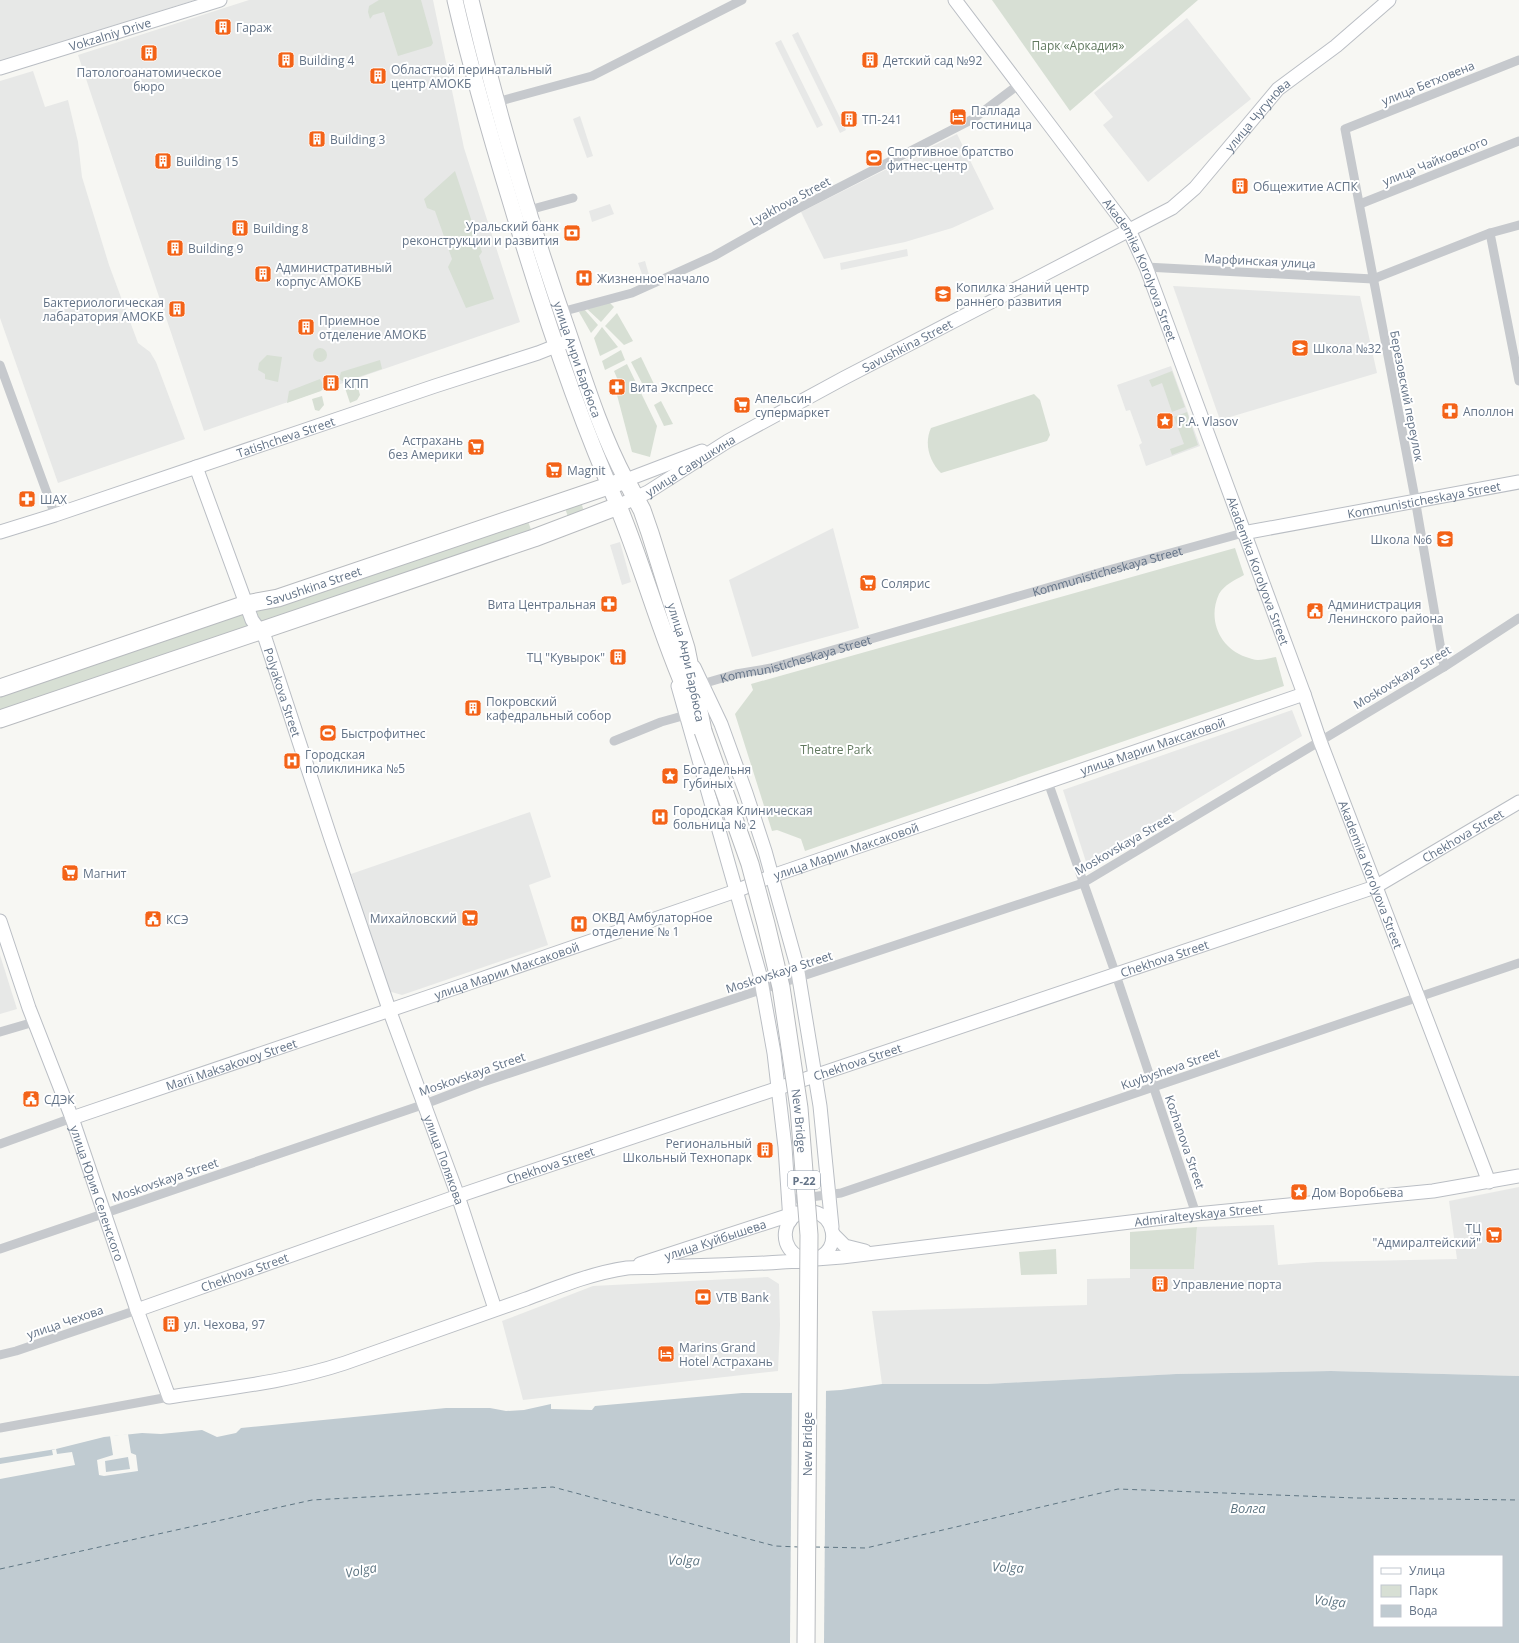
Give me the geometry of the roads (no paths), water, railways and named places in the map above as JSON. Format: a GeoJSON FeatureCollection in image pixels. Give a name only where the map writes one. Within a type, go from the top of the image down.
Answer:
{"type":"FeatureCollection","features":[{"type":"Feature","properties":{"kind":"highway","name":"Savushkina Street"},"geometry":{"type":"LineString","coordinates":[[0,688],[246,604],[278,598],[626,480]]}},
{"type":"Feature","properties":{"kind":"highway","name":"улица Анри Барбюса"},"geometry":{"type":"LineString","coordinates":[[626,480],[648,526],[686,648],[703,730]]}},
{"type":"Feature","properties":{"kind":"highway","name":"улица Анри Барбюса"},"geometry":{"type":"LineString","coordinates":[[618,506],[630,536],[670,655],[703,730]]}},
{"type":"Feature","properties":{"kind":"highway"},"geometry":{"type":"LineString","coordinates":[[0,719],[534,538],[618,506]]}},
{"type":"Feature","properties":{"kind":"highway"},"geometry":{"type":"LineString","coordinates":[[525,513],[534,538]]}},
{"type":"Feature","properties":{"kind":"highway","name":"New Bridge"},"geometry":{"type":"LineString","coordinates":[[703,730],[750,864],[766,924],[781,987],[799,1108],[809,1235],[806,1643]]}},
{"type":"Feature","properties":{"kind":"main road","name":"улица Анри Барбюса"},"geometry":{"type":"LineString","coordinates":[[455,0],[482,106],[536,289],[597,458],[618,506]]}},
{"type":"Feature","properties":{"kind":"main road","name":"улица Анри Барбюса"},"geometry":{"type":"LineString","coordinates":[[471,0],[497,102],[561,312],[612,452],[626,480]]}},
{"type":"Feature","properties":{"kind":"street","name":"Vokzalniy Drive"},"geometry":{"type":"LineString","coordinates":[[0,68],[220,0]]}},
{"type":"Feature","properties":{"kind":"street"},"geometry":{"type":"LineString","coordinates":[[482,106],[592,76],[742,0]]}},
{"type":"Feature","properties":{"kind":"street","name":"Akademika Korolyova Street"},"geometry":{"type":"LineString","coordinates":[[955,0],[1129,230],[1146,267],[1320,741],[1489,1182]]}},
{"type":"Feature","properties":{"kind":"street","name":"улица Чугунова"},"geometry":{"type":"LineString","coordinates":[[1129,230],[1172,208],[1189,193],[1278,89],[1336,46],[1389,0]]}},
{"type":"Feature","properties":{"kind":"street","name":"улица Бетховена"},"geometry":{"type":"LineString","coordinates":[[1345,129],[1519,60]]}},
{"type":"Feature","properties":{"kind":"street","name":"Lyakhova Street"},"geometry":{"type":"LineString","coordinates":[[561,312],[632,293],[714,256],[795,210],[973,119],[1018,85]]}},
{"type":"Feature","properties":{"kind":"street","name":"Березовский переулок"},"geometry":{"type":"LineString","coordinates":[[1345,129],[1415,501],[1444,667]]}},
{"type":"Feature","properties":{"kind":"street","name":"улица Чайковского"},"geometry":{"type":"LineString","coordinates":[[1360,204],[1519,141]]}},
{"type":"Feature","properties":{"kind":"street"},"geometry":{"type":"LineString","coordinates":[[529,210],[573,198]]}},
{"type":"Feature","properties":{"kind":"street"},"geometry":{"type":"LineString","coordinates":[[1373,280],[1490,233],[1519,225]]}},
{"type":"Feature","properties":{"kind":"street","name":"Savushkina Street"},"geometry":{"type":"LineString","coordinates":[[728,441],[844,378],[1129,230]]}},
{"type":"Feature","properties":{"kind":"street"},"geometry":{"type":"LineString","coordinates":[[1490,233],[1519,381]]}},
{"type":"Feature","properties":{"kind":"street","name":"Марфинская улица"},"geometry":{"type":"LineString","coordinates":[[1146,267],[1373,280]]}},
{"type":"Feature","properties":{"kind":"street","name":"Tatishcheva Street"},"geometry":{"type":"LineString","coordinates":[[0,532],[55,515],[435,386],[470,376],[571,340]]}},
{"type":"Feature","properties":{"kind":"street"},"geometry":{"type":"LineString","coordinates":[[0,365],[55,515]]}},
{"type":"Feature","properties":{"kind":"street","name":"улица Савушкина"},"geometry":{"type":"LineString","coordinates":[[626,480],[728,441]]}},
{"type":"Feature","properties":{"kind":"street","name":"улица Савушкина"},"geometry":{"type":"LineString","coordinates":[[618,506],[667,481],[728,441]]}},
{"type":"Feature","properties":{"kind":"street","name":"Polyakova Street"},"geometry":{"type":"LineString","coordinates":[[196,467],[246,604],[259,631],[265,638],[390,1012]]}},
{"type":"Feature","properties":{"kind":"street","name":"Kommunisticheskaya Street"},"geometry":{"type":"LineString","coordinates":[[702,684],[736,674],[771,668],[1105,571],[1243,533],[1519,482]]}},
{"type":"Feature","properties":{"kind":"street","name":"Moskovskaya Street"},"geometry":{"type":"LineString","coordinates":[[0,1250],[425,1104],[480,1083],[1083,883],[1444,667],[1519,618]]}},
{"type":"Feature","properties":{"kind":"street"},"geometry":{"type":"LineString","coordinates":[[670,655],[762,990],[774,1053],[785,1147],[789,1218],[786,1228],[786,1243],[794,1255],[812,1259],[829,1249],[832,1242],[832,1231],[816,1075],[799,978],[772,876],[746,793],[721,724],[686,648]]}},
{"type":"Feature","properties":{"kind":"street","name":"улица Марии Максаковой"},"geometry":{"type":"LineString","coordinates":[[390,1012],[464,984],[736,891],[772,876],[1304,694]]}},
{"type":"Feature","properties":{"kind":"street"},"geometry":{"type":"LineString","coordinates":[[614,741],[662,722],[686,715]]}},
{"type":"Feature","properties":{"kind":"street","name":"Kozhanova Street"},"geometry":{"type":"LineString","coordinates":[[1048,782],[1116,975],[1196,1214]]}},
{"type":"Feature","properties":{"kind":"street","name":"Chekhova Street"},"geometry":{"type":"LineString","coordinates":[[137,1310],[458,1196],[1375,887],[1519,802]]}},
{"type":"Feature","properties":{"kind":"street","name":"улица Юрия Селенского"},"geometry":{"type":"LineString","coordinates":[[0,921],[34,1022],[72,1118],[137,1310],[169,1397]]}},
{"type":"Feature","properties":{"kind":"street","name":"Kuybysheva Street"},"geometry":{"type":"LineString","coordinates":[[788,1200],[829,1196],[841,1193],[1519,964]]}},
{"type":"Feature","properties":{"kind":"street","name":"улица Полякова"},"geometry":{"type":"LineString","coordinates":[[390,1012],[458,1196],[495,1309]]}},
{"type":"Feature","properties":{"kind":"street","name":"Marii Maksakovoy Street"},"geometry":{"type":"LineString","coordinates":[[72,1118],[343,1025],[390,1012]]}},
{"type":"Feature","properties":{"kind":"street"},"geometry":{"type":"LineString","coordinates":[[0,1032],[34,1022]]}},
{"type":"Feature","properties":{"kind":"street"},"geometry":{"type":"LineString","coordinates":[[0,1144],[72,1118]]}},
{"type":"Feature","properties":{"kind":"street","name":"Admiralteyskaya Street"},"geometry":{"type":"LineString","coordinates":[[878,1252],[1196,1214],[1433,1192],[1519,1176]]}},
{"type":"Feature","properties":{"kind":"street","name":"улица Куйбышева"},"geometry":{"type":"LineString","coordinates":[[627,1268],[789,1218],[803,1212],[819,1214],[829,1222],[832,1231]]}},
{"type":"Feature","properties":{"kind":"street"},"geometry":{"type":"LineString","coordinates":[[832,1231],[845,1246],[861,1251],[878,1252]]}},
{"type":"Feature","properties":{"kind":"street"},"geometry":{"type":"LineString","coordinates":[[0,1428],[169,1397],[285,1380],[342,1364],[582,1279],[627,1268],[812,1259],[878,1252]]}},
{"type":"Feature","properties":{"kind":"street","name":"улица Чехова"},"geometry":{"type":"LineString","coordinates":[[0,1355],[137,1310]]}},
{"type":"Feature","properties":{"kind":"water","name":"Волга"},"geometry":{"type":"Polygon","coordinates":[[[1331,1371],[1519,1376],[1519,1643],[0,1643],[0,1458],[56,1449],[104,1437],[142,1433],[161,1434],[202,1430],[217,1437],[236,1433],[241,1428],[446,1408],[490,1408],[506,1411],[524,1410],[551,1404],[551,1409],[592,1410],[595,1406],[742,1393],[790,1393],[841,1390],[882,1384],[987,1384],[1176,1374],[1331,1371]]]}},
{"type":"Feature","properties":{"kind":"place","name":"Гараж"},"geometry":{"type":"Point","coordinates":[223,27]}},
{"type":"Feature","properties":{"kind":"place","name":"Патологоанатомическое бюро"},"geometry":{"type":"Point","coordinates":[149,53]}},
{"type":"Feature","properties":{"kind":"place","name":"Building 4"},"geometry":{"type":"Point","coordinates":[286,60]}},
{"type":"Feature","properties":{"kind":"place","name":"Детский сад №92"},"geometry":{"type":"Point","coordinates":[870,60]}},
{"type":"Feature","properties":{"kind":"place","name":"Областной перинатальный центр АМОКБ"},"geometry":{"type":"Point","coordinates":[378,76]}},
{"type":"Feature","properties":{"kind":"place","name":"Паллада гостиница"},"geometry":{"type":"Point","coordinates":[958,117]}},
{"type":"Feature","properties":{"kind":"place","name":"ТП-241"},"geometry":{"type":"Point","coordinates":[849,119]}},
{"type":"Feature","properties":{"kind":"place","name":"Building 3"},"geometry":{"type":"Point","coordinates":[317,139]}},
{"type":"Feature","properties":{"kind":"place","name":"Спортивное братство фитнес-центр"},"geometry":{"type":"Point","coordinates":[874,158]}},
{"type":"Feature","properties":{"kind":"place","name":"Building 15"},"geometry":{"type":"Point","coordinates":[163,161]}},
{"type":"Feature","properties":{"kind":"place","name":"Общежитие АСПК"},"geometry":{"type":"Point","coordinates":[1240,186]}},
{"type":"Feature","properties":{"kind":"place","name":"Building 8"},"geometry":{"type":"Point","coordinates":[240,228]}},
{"type":"Feature","properties":{"kind":"place","name":"Уральский банк реконструкции и развития"},"geometry":{"type":"Point","coordinates":[572,233]}},
{"type":"Feature","properties":{"kind":"place","name":"Building 9"},"geometry":{"type":"Point","coordinates":[175,248]}},
{"type":"Feature","properties":{"kind":"place","name":"Административный корпус АМОКБ"},"geometry":{"type":"Point","coordinates":[263,274]}},
{"type":"Feature","properties":{"kind":"place","name":"Жизненное начало"},"geometry":{"type":"Point","coordinates":[584,278]}},
{"type":"Feature","properties":{"kind":"place","name":"Копилка знаний центр раннего развития"},"geometry":{"type":"Point","coordinates":[943,294]}},
{"type":"Feature","properties":{"kind":"place","name":"Бактериологическая лабаратория АМОКБ"},"geometry":{"type":"Point","coordinates":[177,309]}},
{"type":"Feature","properties":{"kind":"place","name":"Приемное отделение АМОКБ"},"geometry":{"type":"Point","coordinates":[306,327]}},
{"type":"Feature","properties":{"kind":"place","name":"Школа №32"},"geometry":{"type":"Point","coordinates":[1300,348]}},
{"type":"Feature","properties":{"kind":"place","name":"КПП"},"geometry":{"type":"Point","coordinates":[331,383]}},
{"type":"Feature","properties":{"kind":"place","name":"Вита Экспресс"},"geometry":{"type":"Point","coordinates":[617,387]}},
{"type":"Feature","properties":{"kind":"place","name":"Апельсин супермаркет"},"geometry":{"type":"Point","coordinates":[742,405]}},
{"type":"Feature","properties":{"kind":"place","name":"Аполлон"},"geometry":{"type":"Point","coordinates":[1450,411]}},
{"type":"Feature","properties":{"kind":"place","name":"P.A. Vlasov"},"geometry":{"type":"Point","coordinates":[1165,421]}},
{"type":"Feature","properties":{"kind":"place","name":"Астрахань без Америки"},"geometry":{"type":"Point","coordinates":[476,447]}},
{"type":"Feature","properties":{"kind":"place","name":"Magnit"},"geometry":{"type":"Point","coordinates":[554,470]}},
{"type":"Feature","properties":{"kind":"place","name":"ШАХ"},"geometry":{"type":"Point","coordinates":[27,499]}},
{"type":"Feature","properties":{"kind":"place","name":"Школа №6"},"geometry":{"type":"Point","coordinates":[1445,539]}},
{"type":"Feature","properties":{"kind":"place","name":"Солярис"},"geometry":{"type":"Point","coordinates":[868,583]}},
{"type":"Feature","properties":{"kind":"place","name":"Вита Центральная"},"geometry":{"type":"Point","coordinates":[609,604]}},
{"type":"Feature","properties":{"kind":"place","name":"Администрация Ленинского района"},"geometry":{"type":"Point","coordinates":[1315,611]}},
{"type":"Feature","properties":{"kind":"place","name":"ТЦ \"Кувырок\""},"geometry":{"type":"Point","coordinates":[618,657]}},
{"type":"Feature","properties":{"kind":"place","name":"Покровский кафедральный собор"},"geometry":{"type":"Point","coordinates":[473,708]}},
{"type":"Feature","properties":{"kind":"place","name":"Быстрофитнес"},"geometry":{"type":"Point","coordinates":[328,733]}},
{"type":"Feature","properties":{"kind":"place","name":"Городская поликлиника №5"},"geometry":{"type":"Point","coordinates":[292,761]}},
{"type":"Feature","properties":{"kind":"place","name":"Богадельня Губиных"},"geometry":{"type":"Point","coordinates":[670,776]}},
{"type":"Feature","properties":{"kind":"place","name":"Городская Клиническая больница № 2"},"geometry":{"type":"Point","coordinates":[660,817]}},
{"type":"Feature","properties":{"kind":"place","name":"Магнит"},"geometry":{"type":"Point","coordinates":[70,873]}},
{"type":"Feature","properties":{"kind":"place","name":"Михайловский"},"geometry":{"type":"Point","coordinates":[470,918]}},
{"type":"Feature","properties":{"kind":"place","name":"КСЭ"},"geometry":{"type":"Point","coordinates":[153,919]}},
{"type":"Feature","properties":{"kind":"place","name":"ОКВД Амбулаторное отделение № 1"},"geometry":{"type":"Point","coordinates":[579,924]}},
{"type":"Feature","properties":{"kind":"place","name":"СДЭК"},"geometry":{"type":"Point","coordinates":[31,1099]}},
{"type":"Feature","properties":{"kind":"place","name":"Региональный Школьный Технопарк"},"geometry":{"type":"Point","coordinates":[765,1150]}},
{"type":"Feature","properties":{"kind":"place","name":"Дом Воробьева"},"geometry":{"type":"Point","coordinates":[1299,1192]}},
{"type":"Feature","properties":{"kind":"place","name":"ТЦ \"Адмиралтейский\""},"geometry":{"type":"Point","coordinates":[1494,1235]}},
{"type":"Feature","properties":{"kind":"place","name":"Управление порта"},"geometry":{"type":"Point","coordinates":[1160,1284]}},
{"type":"Feature","properties":{"kind":"place","name":"VTB Bank"},"geometry":{"type":"Point","coordinates":[703,1297]}},
{"type":"Feature","properties":{"kind":"place","name":"ул. Чехова, 97"},"geometry":{"type":"Point","coordinates":[171,1324]}},
{"type":"Feature","properties":{"kind":"place","name":"Marins Grand Hotel Астрахань"},"geometry":{"type":"Point","coordinates":[666,1354]}},
{"type":"Feature","properties":{"kind":"park label","name":"Парк «Аркадия»"},"geometry":{"type":"Point","coordinates":[1078,45]}},
{"type":"Feature","properties":{"kind":"park label","name":"Theatre Park"},"geometry":{"type":"Point","coordinates":[836,749]}},
{"type":"Feature","properties":{"kind":"water label","name":"Volga"},"geometry":{"type":"Point","coordinates":[684,1560]}},
{"type":"Feature","properties":{"kind":"water label","name":"Volga"},"geometry":{"type":"Point","coordinates":[1008,1567]}},
{"type":"Feature","properties":{"kind":"water label","name":"Volga"},"geometry":{"type":"Point","coordinates":[361,1570]}},
{"type":"Feature","properties":{"kind":"water label","name":"Volga"},"geometry":{"type":"Point","coordinates":[1330,1601]}}]}
